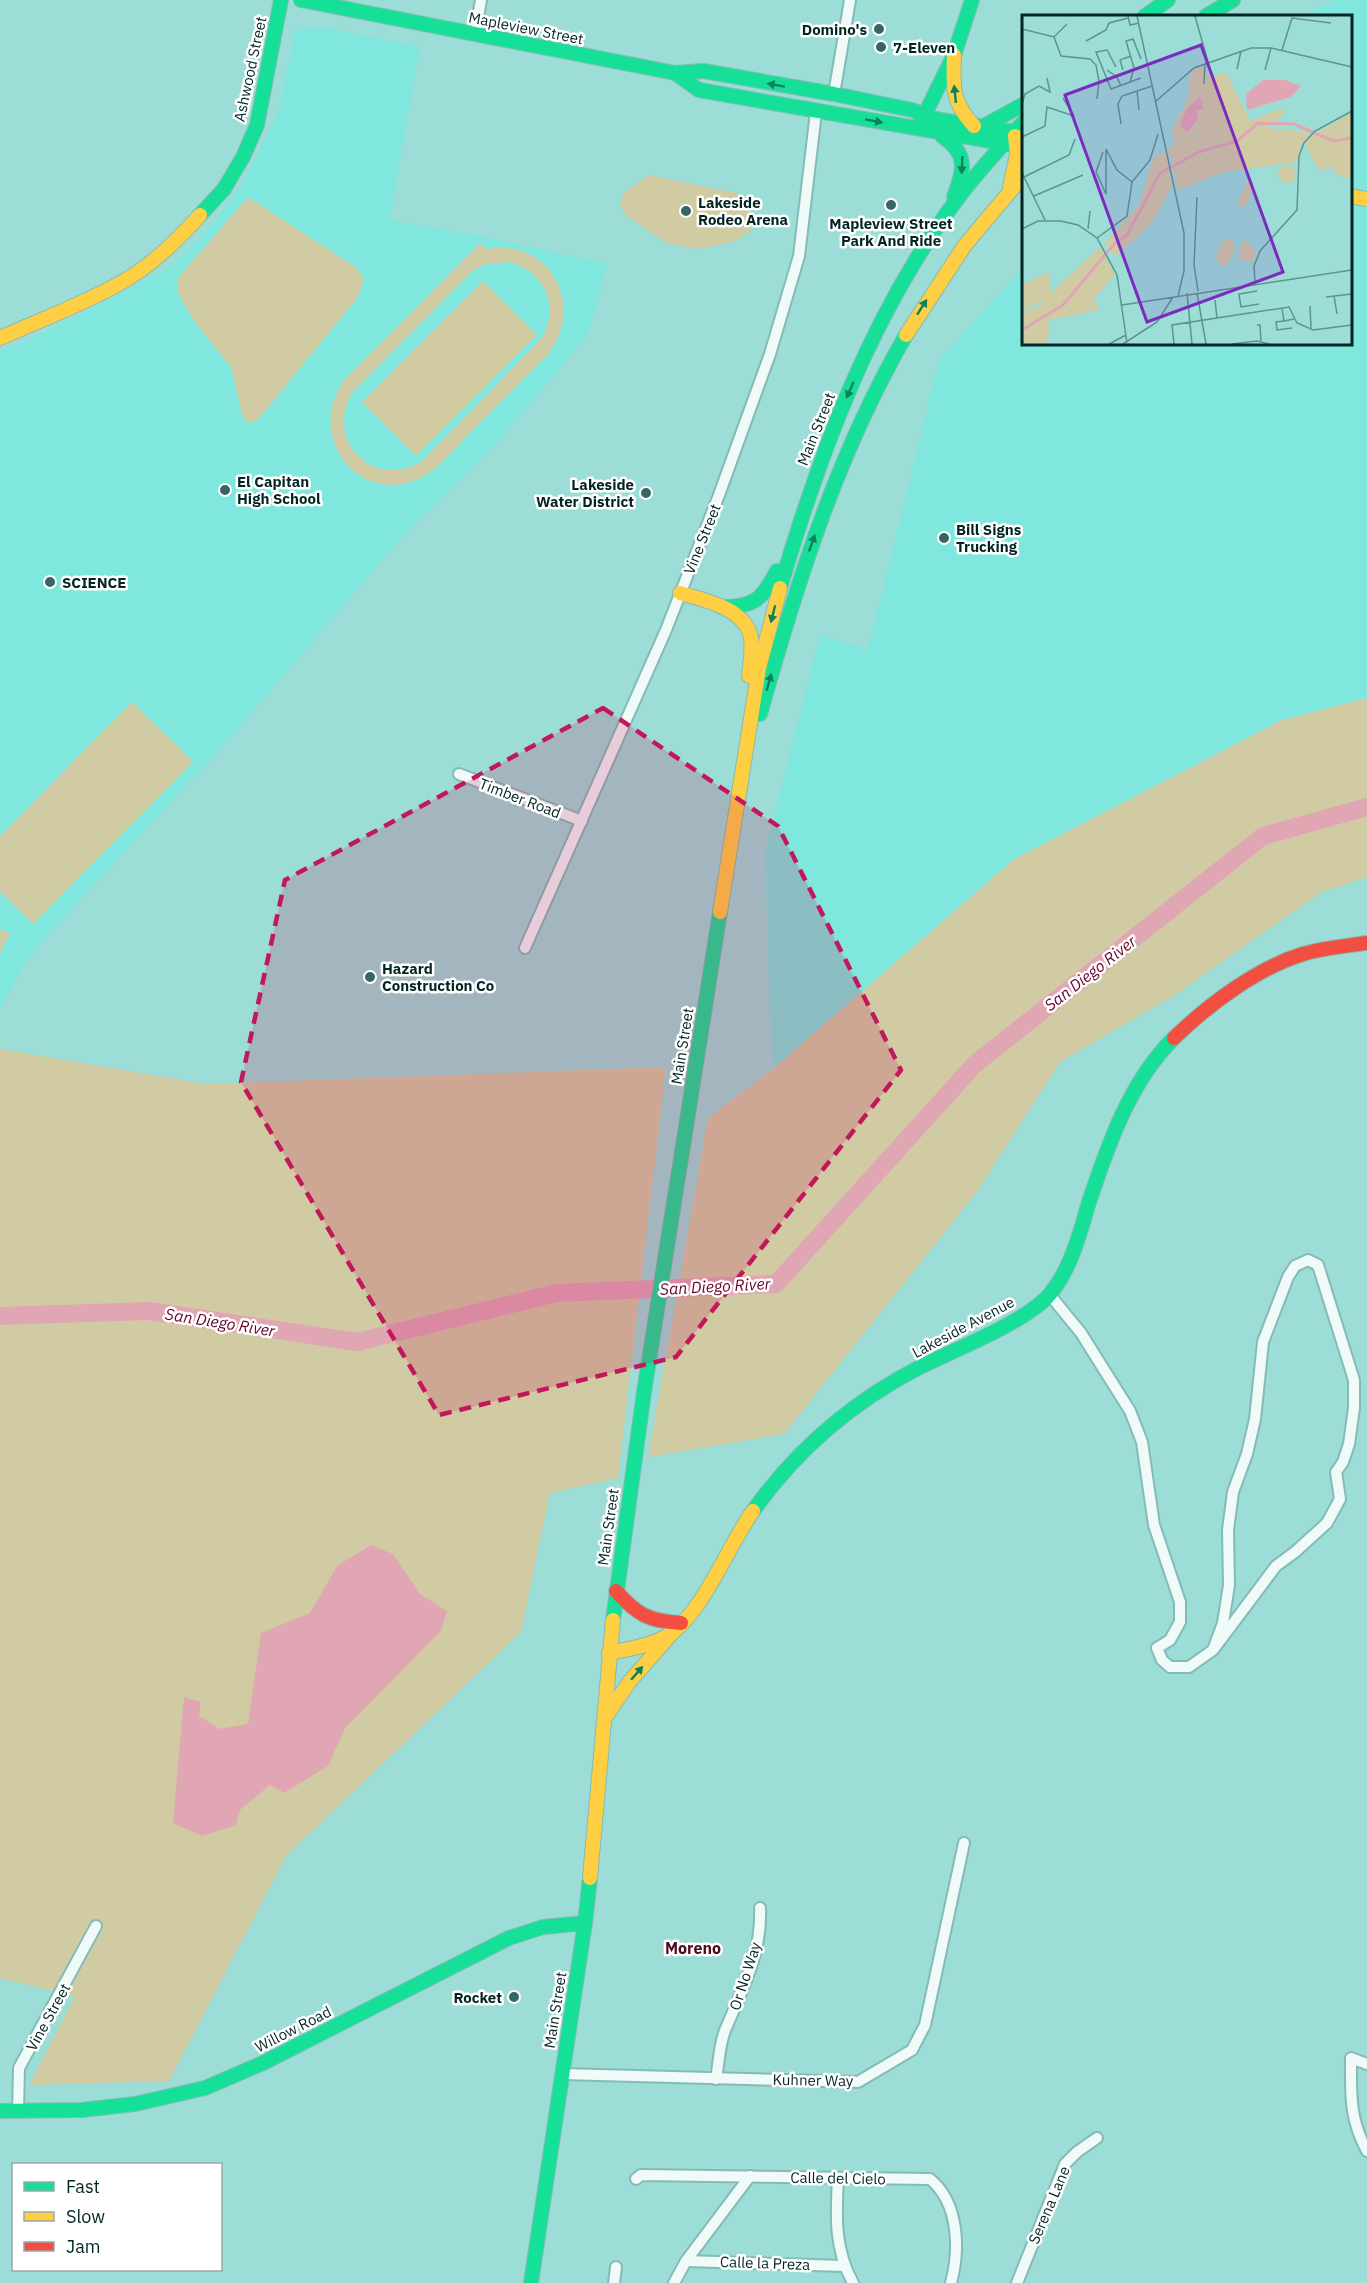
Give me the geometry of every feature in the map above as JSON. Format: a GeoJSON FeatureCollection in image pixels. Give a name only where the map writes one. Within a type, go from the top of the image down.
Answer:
{"type":"FeatureCollection","features":[{"type":"Feature","properties":{"kind":"main road","name":"Ashwood Street"},"geometry":{"type":"LineString","coordinates":[[0,338],[116,286],[185,232],[224,189],[243,158],[257,125],[282,0]]}},
{"type":"Feature","properties":{"kind":"main road","name":"Mapleview Street"},"geometry":{"type":"LineString","coordinates":[[301,0],[675,74],[704,72],[834,94],[912,110],[935,119],[978,126],[1017,137]]}},
{"type":"Feature","properties":{"kind":"main road"},"geometry":{"type":"LineString","coordinates":[[916,129],[954,56],[972,0]]}},
{"type":"Feature","properties":{"kind":"main road"},"geometry":{"type":"LineString","coordinates":[[1146,15],[1168,0]]}},
{"type":"Feature","properties":{"kind":"main road"},"geometry":{"type":"LineString","coordinates":[[1208,15],[1233,0]]}},
{"type":"Feature","properties":{"kind":"main road"},"geometry":{"type":"LineString","coordinates":[[954,56],[954,98],[957,108],[978,126],[1022,104]]}},
{"type":"Feature","properties":{"kind":"main road","name":"Mapleview Street"},"geometry":{"type":"LineString","coordinates":[[675,74],[699,90],[816,112],[916,129],[1017,137]]}},
{"type":"Feature","properties":{"kind":"main road"},"geometry":{"type":"LineString","coordinates":[[933,131],[956,145],[962,152],[963,169],[948,212]]}},
{"type":"Feature","properties":{"kind":"main road"},"geometry":{"type":"LineString","coordinates":[[1006,194],[1017,159],[1017,137]]}},
{"type":"Feature","properties":{"kind":"main road","name":"Main Street"},"geometry":{"type":"LineString","coordinates":[[531,2283],[585,1923],[609,1653],[644,1392],[759,668],[794,540],[815,476],[874,337],[908,274],[948,212],[1017,137]]}},
{"type":"Feature","properties":{"kind":"main road","name":"Main Street"},"geometry":{"type":"LineString","coordinates":[[742,779],[792,599],[833,483],[878,384],[942,276],[986,217],[1022,176]]}},
{"type":"Feature","properties":{"kind":"main road"},"geometry":{"type":"LineString","coordinates":[[1006,194],[1022,189]]}},
{"type":"Feature","properties":{"kind":"main road"},"geometry":{"type":"LineString","coordinates":[[1352,196],[1367,199]]}},
{"type":"Feature","properties":{"kind":"main road"},"geometry":{"type":"LineString","coordinates":[[721,607],[740,607],[760,600],[794,540]]}},
{"type":"Feature","properties":{"kind":"main road"},"geometry":{"type":"LineString","coordinates":[[680,593],[721,607],[738,616],[747,625],[750,634],[742,779]]}},
{"type":"Feature","properties":{"kind":"main road","name":"Lakeside Avenue"},"geometry":{"type":"LineString","coordinates":[[609,1653],[646,1645],[677,1627],[693,1607],[750,1514],[786,1468],[849,1409],[879,1389],[1020,1317],[1050,1294],[1066,1264],[1117,1124],[1135,1089],[1158,1054],[1175,1035],[1212,1004],[1279,964],[1323,949],[1367,944]]}},
{"type":"Feature","properties":{"kind":"main road"},"geometry":{"type":"LineString","coordinates":[[604,1720],[621,1692],[639,1670],[662,1648],[677,1627],[642,1616],[634,1611],[616,1591]]}},
{"type":"Feature","properties":{"kind":"main road","name":"Willow Road"},"geometry":{"type":"LineString","coordinates":[[0,2111],[82,2110],[124,2105],[205,2088],[263,2063],[509,1938],[543,1927],[585,1923]]}},
{"type":"Feature","properties":{"kind":"street"},"geometry":{"type":"LineString","coordinates":[[475,34],[482,0]]}},
{"type":"Feature","properties":{"kind":"street"},"geometry":{"type":"LineString","coordinates":[[834,94],[850,0]]}},
{"type":"Feature","properties":{"kind":"street","name":"Vine Street"},"geometry":{"type":"LineString","coordinates":[[525,948],[632,709],[680,593],[719,495],[770,354],[799,256],[816,112]]}},
{"type":"Feature","properties":{"kind":"street","name":"Timber Road"},"geometry":{"type":"LineString","coordinates":[[459,774],[582,821]]}},
{"type":"Feature","properties":{"kind":"street"},"geometry":{"type":"LineString","coordinates":[[1050,1294],[1082,1333],[1130,1411],[1142,1442],[1154,1525],[1179,1602],[1180,1622],[1170,1640],[1157,1648],[1162,1660],[1170,1667],[1189,1667],[1213,1650],[1276,1566],[1295,1552],[1327,1522],[1340,1499],[1336,1472],[1343,1462],[1349,1444],[1354,1408],[1354,1380],[1318,1265],[1308,1260],[1295,1266],[1288,1277],[1263,1342],[1255,1419],[1247,1454],[1233,1492],[1228,1530],[1229,1585],[1223,1623],[1213,1650]]}},
{"type":"Feature","properties":{"kind":"street","name":"Kuhner Way"},"geometry":{"type":"LineString","coordinates":[[562,2074],[858,2082],[912,2050],[925,2025],[964,1843]]}},
{"type":"Feature","properties":{"kind":"street","name":"Or No Way"},"geometry":{"type":"LineString","coordinates":[[716,2079],[725,2030],[744,1990],[750,1971],[759,1936],[760,1908]]}},
{"type":"Feature","properties":{"kind":"street","name":"Vine Street"},"geometry":{"type":"LineString","coordinates":[[18,2112],[19,2068],[96,1926]]}},
{"type":"Feature","properties":{"kind":"street"},"geometry":{"type":"LineString","coordinates":[[1367,2064],[1351,2058],[1352,2112],[1360,2138],[1367,2151]]}},
{"type":"Feature","properties":{"kind":"street","name":"Serena Lane"},"geometry":{"type":"LineString","coordinates":[[1017,2283],[1065,2164],[1096,2138]]}},
{"type":"Feature","properties":{"kind":"street","name":"Calle del Cielo"},"geometry":{"type":"LineString","coordinates":[[636,2179],[641,2175],[930,2179],[939,2186],[951,2212],[956,2235],[956,2266],[951,2283]]}},
{"type":"Feature","properties":{"kind":"street"},"geometry":{"type":"LineString","coordinates":[[674,2283],[686,2261],[750,2176]]}},
{"type":"Feature","properties":{"kind":"street"},"geometry":{"type":"LineString","coordinates":[[838,2178],[836,2226],[844,2266],[853,2283]]}},
{"type":"Feature","properties":{"kind":"street","name":"Calle la Preza"},"geometry":{"type":"LineString","coordinates":[[686,2261],[844,2266]]}},
{"type":"Feature","properties":{"kind":"street"},"geometry":{"type":"LineString","coordinates":[[614,2283],[616,2267]]}},
{"type":"Feature","properties":{"kind":"highlighted area"},"geometry":{"type":"Polygon","coordinates":[[[603,708],[778,826],[901,1070],[676,1357],[439,1415],[241,1082],[285,880],[603,708]]]}},
{"type":"Feature","properties":{"kind":"shaded area"},"geometry":{"type":"Polygon","coordinates":[[[1335,0],[1367,0],[1367,698],[1282,720],[774,1068],[769,994],[765,852],[820,635],[868,650],[939,360],[1022,269],[1022,345],[1352,345],[1352,15],[1303,15],[1335,0]]]}},
{"type":"Feature","properties":{"kind":"shaded area","name":"El Capitan High School"},"geometry":{"type":"Polygon","coordinates":[[[326,28],[420,47],[389,220],[484,237],[607,264],[588,335],[492,448],[407,531],[229,739],[52,930],[29,957],[0,1009],[0,351],[23,343],[171,267],[210,227],[238,191],[278,115],[295,30],[326,28]]]}},
{"type":"Feature","properties":{"kind":"shaded area","name":"Lakeside Rodeo Arena"},"geometry":{"type":"Polygon","coordinates":[[[649,175],[736,193],[753,218],[751,230],[736,241],[698,249],[666,243],[626,215],[620,206],[623,193],[649,175]]]}},
{"type":"Feature","properties":{"kind":"shaded area"},"geometry":{"type":"Polygon","coordinates":[[[248,197],[357,268],[364,279],[358,297],[256,422],[244,422],[231,367],[193,320],[178,293],[178,278],[248,197]]]}},
{"type":"Feature","properties":{"kind":"shaded area"},"geometry":{"type":"Polygon","coordinates":[[[480,243],[487,249],[509,248],[529,254],[544,265],[556,280],[562,297],[563,316],[558,336],[547,355],[435,469],[422,477],[399,484],[377,483],[358,475],[344,460],[334,442],[330,421],[334,399],[347,377],[480,243]],[[509,262],[486,264],[472,271],[352,393],[345,411],[344,428],[349,444],[358,456],[371,465],[387,470],[404,469],[422,461],[541,339],[550,315],[549,303],[540,282],[522,267],[509,262]]]}},
{"type":"Feature","properties":{"kind":"shaded area"},"geometry":{"type":"Polygon","coordinates":[[[483,281],[537,335],[416,456],[362,402],[483,281]]]}},
{"type":"Feature","properties":{"kind":"shaded area"},"geometry":{"type":"Polygon","coordinates":[[[1367,698],[1367,877],[1320,893],[1175,995],[1060,1062],[976,1193],[784,1434],[648,1457],[708,1118],[774,1068],[1014,859],[1282,720],[1367,698]]]}},
{"type":"Feature","properties":{"kind":"shaded area"},"geometry":{"type":"Polygon","coordinates":[[[132,702],[193,762],[33,924],[0,892],[0,836],[132,702]]]}},
{"type":"Feature","properties":{"kind":"shaded area"},"geometry":{"type":"Polygon","coordinates":[[[0,929],[10,933],[0,953],[0,929]]]}},
{"type":"Feature","properties":{"kind":"shaded area"},"geometry":{"type":"Polygon","coordinates":[[[0,1049],[206,1084],[666,1067],[618,1478],[550,1493],[521,1632],[286,1856],[169,2081],[29,2085],[75,1996],[0,1978],[0,1049]]]}},
{"type":"Feature","properties":{"kind":"shaded area"},"geometry":{"type":"Polygon","coordinates":[[[371,1545],[393,1554],[420,1594],[447,1611],[441,1631],[345,1728],[328,1766],[284,1793],[270,1785],[240,1810],[236,1825],[202,1836],[173,1823],[184,1697],[201,1702],[199,1716],[220,1729],[248,1724],[261,1633],[310,1613],[337,1566],[371,1545]]]}},
{"type":"Feature","properties":{"kind":"waterway","name":"San Diego River"},"geometry":{"type":"LineString","coordinates":[[0,1316],[149,1311],[357,1342],[557,1293],[776,1284],[975,1064],[1263,836],[1367,807]]}},
{"type":"Feature","properties":{"kind":"traffic: fast"},"geometry":{"type":"LineString","coordinates":[[200,215],[224,189],[243,157],[257,125],[281,0]]}},
{"type":"Feature","properties":{"kind":"traffic: fast"},"geometry":{"type":"LineString","coordinates":[[301,0],[675,73],[704,71],[834,94],[912,110],[935,119],[1014,132]]}},
{"type":"Feature","properties":{"kind":"traffic: fast"},"geometry":{"type":"LineString","coordinates":[[920,124],[954,55],[972,0]]}},
{"type":"Feature","properties":{"kind":"traffic: fast"},"geometry":{"type":"LineString","coordinates":[[1146,15],[1168,0]]}},
{"type":"Feature","properties":{"kind":"traffic: fast"},"geometry":{"type":"LineString","coordinates":[[1208,15],[1233,0]]}},
{"type":"Feature","properties":{"kind":"traffic: fast"},"geometry":{"type":"LineString","coordinates":[[675,73],[699,90],[1022,147]]}},
{"type":"Feature","properties":{"kind":"traffic: fast"},"geometry":{"type":"LineString","coordinates":[[982,127],[1022,105]]}},
{"type":"Feature","properties":{"kind":"traffic: fast"},"geometry":{"type":"LineString","coordinates":[[1014,132],[1022,124]]}},
{"type":"Feature","properties":{"kind":"traffic: fast"},"geometry":{"type":"LineString","coordinates":[[780,588],[812,487],[831,437],[851,387],[897,291],[962,193],[1014,132]]}},
{"type":"Feature","properties":{"kind":"traffic: fast"},"geometry":{"type":"LineString","coordinates":[[942,136],[957,149],[962,163],[962,171],[954,197]]}},
{"type":"Feature","properties":{"kind":"traffic: fast"},"geometry":{"type":"LineString","coordinates":[[760,714],[804,568],[839,473],[881,380],[906,335]]}},
{"type":"Feature","properties":{"kind":"traffic: fast"},"geometry":{"type":"LineString","coordinates":[[722,607],[733,607],[756,600],[762,595],[777,571]]}},
{"type":"Feature","properties":{"kind":"traffic: fast"},"geometry":{"type":"LineString","coordinates":[[613,1620],[644,1392],[720,912]]}},
{"type":"Feature","properties":{"kind":"traffic: fast"},"geometry":{"type":"LineString","coordinates":[[753,1511],[770,1488],[807,1447],[849,1412],[920,1367],[1008,1324],[1050,1294],[1064,1273],[1074,1250],[1096,1180],[1122,1115],[1145,1074],[1174,1038]]}},
{"type":"Feature","properties":{"kind":"traffic: fast"},"geometry":{"type":"LineString","coordinates":[[531,2283],[590,1878]]}},
{"type":"Feature","properties":{"kind":"traffic: fast"},"geometry":{"type":"LineString","coordinates":[[0,2111],[82,2110],[135,2104],[205,2088],[263,2063],[509,1938],[543,1927],[585,1923]]}},
{"type":"Feature","properties":{"kind":"traffic: slow"},"geometry":{"type":"LineString","coordinates":[[954,55],[953,76],[957,101],[974,126]]}},
{"type":"Feature","properties":{"kind":"traffic: slow"},"geometry":{"type":"LineString","coordinates":[[1010,187],[1017,155],[1015,136]]}},
{"type":"Feature","properties":{"kind":"traffic: slow"},"geometry":{"type":"LineString","coordinates":[[906,335],[965,245],[1022,177]]}},
{"type":"Feature","properties":{"kind":"traffic: slow"},"geometry":{"type":"LineString","coordinates":[[1352,196],[1367,199]]}},
{"type":"Feature","properties":{"kind":"traffic: slow"},"geometry":{"type":"LineString","coordinates":[[0,338],[87,300],[127,279],[161,254],[200,215]]}},
{"type":"Feature","properties":{"kind":"traffic: slow"},"geometry":{"type":"LineString","coordinates":[[720,912],[759,668],[780,588]]}},
{"type":"Feature","properties":{"kind":"traffic: slow"},"geometry":{"type":"LineString","coordinates":[[680,593],[721,606],[739,617],[746,625],[752,644],[749,676]]}},
{"type":"Feature","properties":{"kind":"traffic: slow"},"geometry":{"type":"LineString","coordinates":[[609,1653],[653,1642],[667,1636],[680,1626],[692,1613],[714,1579],[753,1511]]}},
{"type":"Feature","properties":{"kind":"traffic: slow"},"geometry":{"type":"LineString","coordinates":[[590,1878],[613,1620]]}},
{"type":"Feature","properties":{"kind":"traffic: slow"},"geometry":{"type":"LineString","coordinates":[[606,1716],[630,1681],[674,1631]]}},
{"type":"Feature","properties":{"kind":"traffic: jam"},"geometry":{"type":"LineString","coordinates":[[1174,1038],[1234,989],[1268,968],[1303,954],[1367,943]]}},
{"type":"Feature","properties":{"kind":"traffic: jam"},"geometry":{"type":"LineString","coordinates":[[616,1591],[644,1615],[660,1621],[681,1623]]}},
{"type":"Feature","properties":{"kind":"place","name":"Domino's"},"geometry":{"type":"Point","coordinates":[879,29]}},
{"type":"Feature","properties":{"kind":"place","name":"7-Eleven"},"geometry":{"type":"Point","coordinates":[881,47]}},
{"type":"Feature","properties":{"kind":"place","name":"Mapleview Street Park And Ride"},"geometry":{"type":"Point","coordinates":[891,205]}},
{"type":"Feature","properties":{"kind":"place","name":"Lakeside Rodeo Arena"},"geometry":{"type":"Point","coordinates":[686,211]}},
{"type":"Feature","properties":{"kind":"place","name":"El Capitan High School"},"geometry":{"type":"Point","coordinates":[225,490]}},
{"type":"Feature","properties":{"kind":"place","name":"Lakeside Water District"},"geometry":{"type":"Point","coordinates":[646,493]}},
{"type":"Feature","properties":{"kind":"place","name":"Bill Signs Trucking"},"geometry":{"type":"Point","coordinates":[944,538]}},
{"type":"Feature","properties":{"kind":"place","name":"SCIENCE"},"geometry":{"type":"Point","coordinates":[50,582]}},
{"type":"Feature","properties":{"kind":"place","name":"Hazard Construction Co"},"geometry":{"type":"Point","coordinates":[370,977]}},
{"type":"Feature","properties":{"kind":"place","name":"Rocket"},"geometry":{"type":"Point","coordinates":[514,1997]}},
{"type":"Feature","properties":{"kind":"district","name":"Moreno"},"geometry":{"type":"Point","coordinates":[693,1948]}}]}
